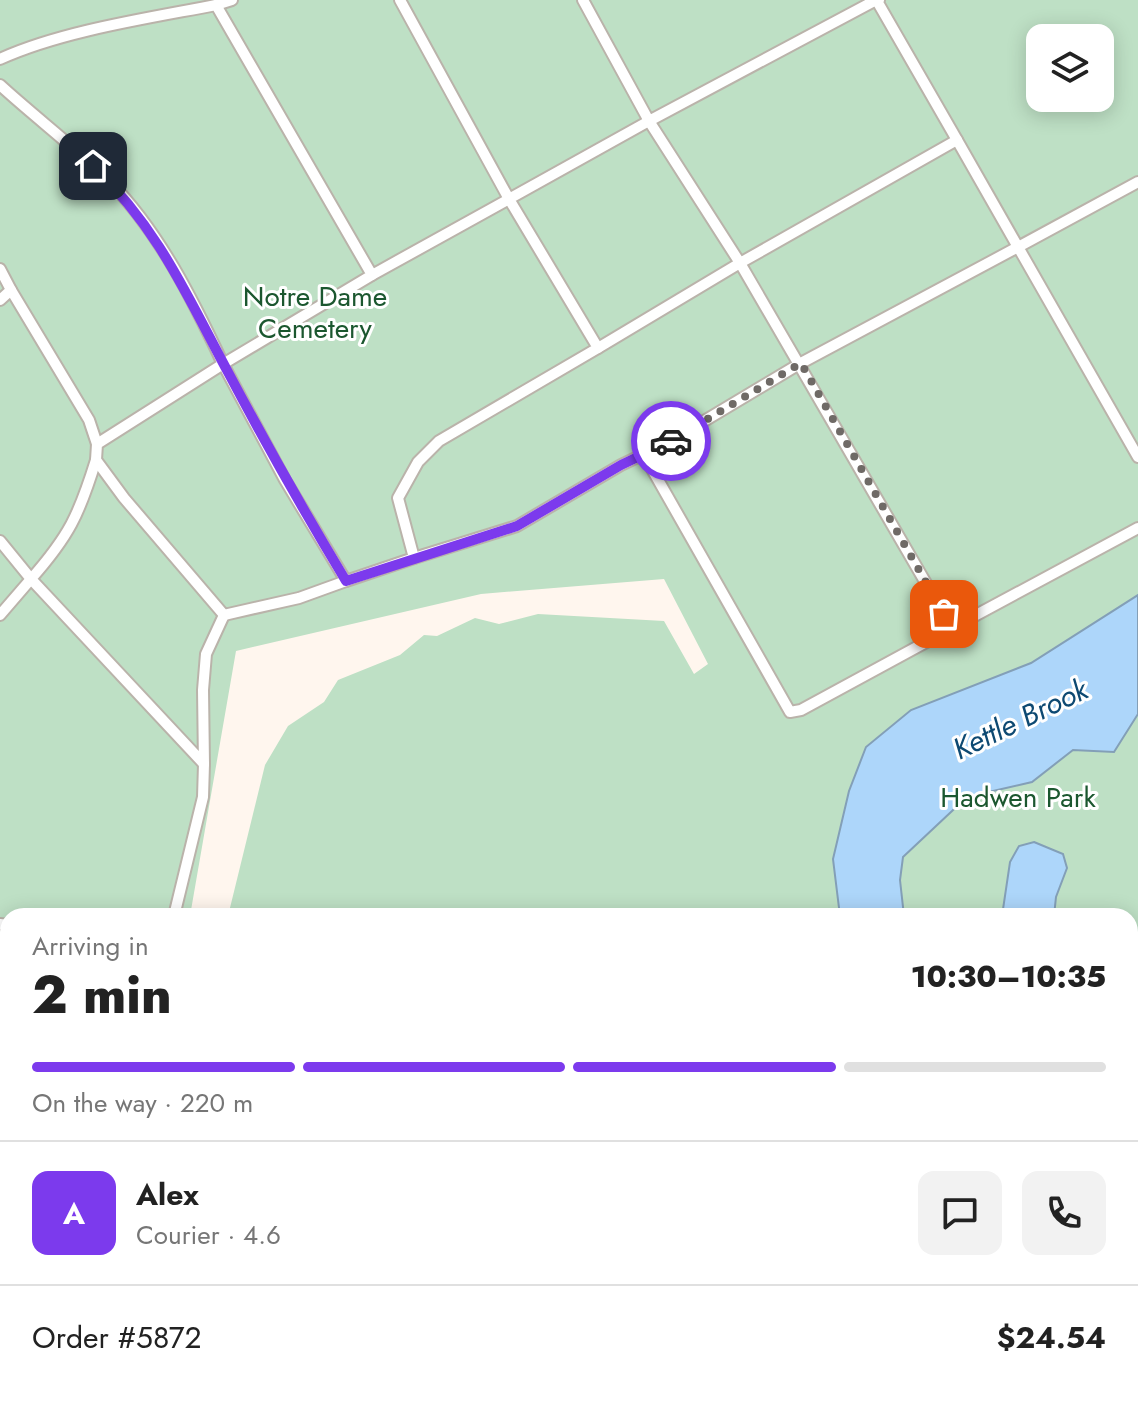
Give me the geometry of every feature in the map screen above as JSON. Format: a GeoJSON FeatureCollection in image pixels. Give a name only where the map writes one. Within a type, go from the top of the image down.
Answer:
{"type":"FeatureCollection","features":[{"type":"Feature","properties":{"kind":"lane"},"geometry":{"type":"LineString","coordinates":[[0,59],[59,39],[232,0]]}},
{"type":"Feature","properties":{"kind":"lane"},"geometry":{"type":"LineString","coordinates":[[400,0],[509,199],[598,348]]}},
{"type":"Feature","properties":{"kind":"lane"},"geometry":{"type":"LineString","coordinates":[[583,0],[649,121],[801,363],[952,628]]}},
{"type":"Feature","properties":{"kind":"lane"},"geometry":{"type":"LineString","coordinates":[[97,444],[372,275],[649,121],[877,0],[1138,457]]}},
{"type":"Feature","properties":{"kind":"lane"},"geometry":{"type":"LineString","coordinates":[[216,5],[372,275]]}},
{"type":"Feature","properties":{"kind":"lane"},"geometry":{"type":"LineString","coordinates":[[0,85],[112,185],[145,226],[175,270],[285,480],[346,581]]}},
{"type":"Feature","properties":{"kind":"lane"},"geometry":{"type":"LineString","coordinates":[[414,558],[398,498],[418,462],[439,441],[740,263],[957,140]]}},
{"type":"Feature","properties":{"kind":"lane"},"geometry":{"type":"LineString","coordinates":[[224,615],[299,598],[517,526],[801,363],[1138,182]]}},
{"type":"Feature","properties":{"kind":"lane"},"geometry":{"type":"LineString","coordinates":[[0,269],[89,420],[97,444],[96,460],[74,523],[58,548],[0,615]]}},
{"type":"Feature","properties":{"kind":"lane"},"geometry":{"type":"LineString","coordinates":[[0,300],[11,290]]}},
{"type":"Feature","properties":{"kind":"lane"},"geometry":{"type":"LineString","coordinates":[[644,455],[790,712],[801,710],[1138,528]]}},
{"type":"Feature","properties":{"kind":"lane"},"geometry":{"type":"LineString","coordinates":[[96,460],[124,498],[224,615]]}},
{"type":"Feature","properties":{"kind":"lane"},"geometry":{"type":"LineString","coordinates":[[0,541],[31,579],[204,764]]}},
{"type":"Feature","properties":{"kind":"lane"},"geometry":{"type":"LineString","coordinates":[[176,908],[203,797],[206,654],[224,615]]}},
{"type":"Feature","properties":{"kind":"green space","name":"Notre Dame Cemetery"},"geometry":{"type":"Polygon","coordinates":[[[0,0],[1138,0],[1138,908],[230,908],[265,765],[288,726],[324,702],[338,680],[400,655],[424,635],[437,636],[475,618],[499,624],[538,614],[664,621],[694,674],[708,664],[664,579],[481,594],[236,651],[191,908],[0,908],[0,0]]]}},
{"type":"Feature","properties":{"kind":"water","name":"Kettle Brook"},"geometry":{"type":"Polygon","coordinates":[[[1138,595],[1138,714],[1114,752],[1073,750],[1032,782],[967,797],[903,857],[900,880],[903,908],[839,908],[833,859],[849,791],[866,747],[911,710],[1031,663],[1138,595]]]}},
{"type":"Feature","properties":{"kind":"water"},"geometry":{"type":"Polygon","coordinates":[[[1034,842],[1063,854],[1067,868],[1055,908],[1003,908],[1010,862],[1019,846],[1034,842]]]}},
{"type":"Feature","properties":{"kind":"way so far"},"geometry":{"type":"LineString","coordinates":[[671,441],[801,363],[944,614]]}},
{"type":"Feature","properties":{"kind":"route"},"geometry":{"type":"LineString","coordinates":[[93,166],[145,226],[175,270],[285,480],[346,581],[517,526],[621,465],[671,441]]}},
{"type":"Feature","properties":{"kind":"park label","name":"Hadwen Park"},"geometry":{"type":"Point","coordinates":[1018,797]}}]}
